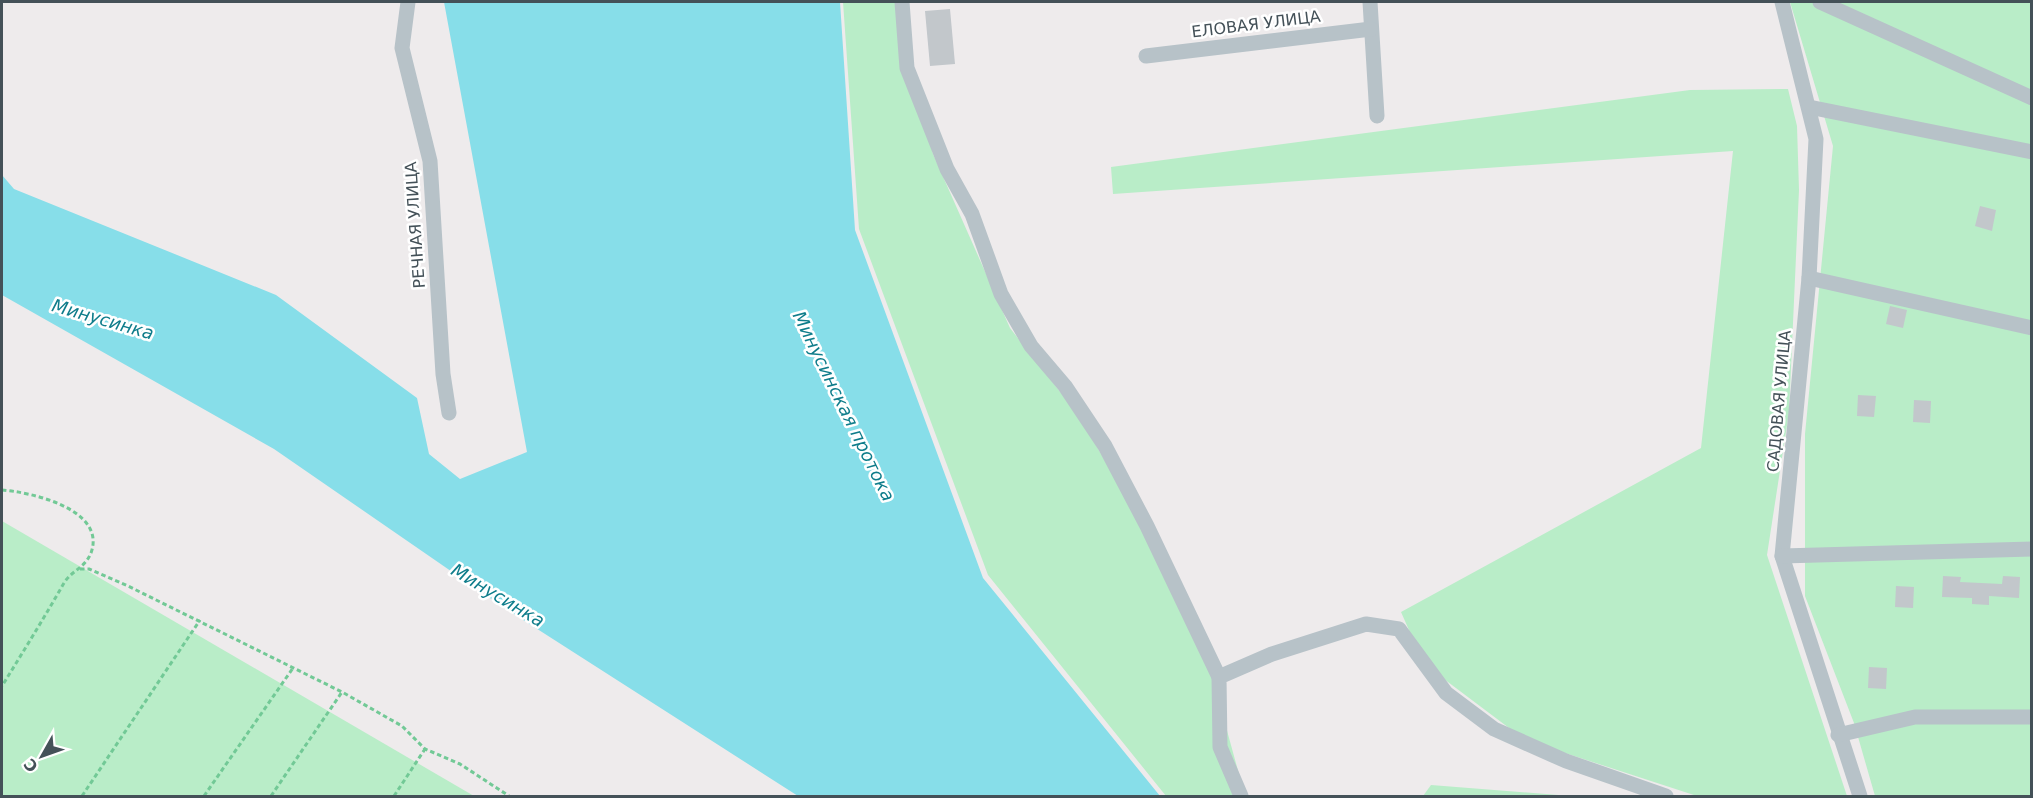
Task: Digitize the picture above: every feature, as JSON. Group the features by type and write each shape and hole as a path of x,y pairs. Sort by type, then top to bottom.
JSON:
{"street":[{"name":"РЕЧНАЯ УЛИЦА","path":"408,2 402,48 430,162 443,374 449,412"},
{"path":"902,2 907,68 947,169 972,214 1001,294 1031,346 1065,386 1105,446 1147,526 1219,677 1220,747 1241,796"},
{"path":"1370,2 1377,116"},
{"name":"САДОВАЯ УЛИЦА","path":"1782,2 1816,139 1809,278 1782,556 1857,795"},
{"path":"1820,2 2031,98"},
{"name":"ЕЛОВАЯ УЛИЦА","path":"1146,56 1371,29"},
{"path":"1809,107 2031,152"},
{"path":"1809,278 2031,328"},
{"path":"1782,556 2031,549"},
{"path":"1219,677 1272,654 1365,624 1400,629 1446,693 1494,729 1566,761 1666,796"},
{"path":"1838,735 1915,717 2031,717"}],"path":[{"path":"2,491 46,497 68,507 81,518 92,539 92,550 80,569 66,579 2,686"},
{"path":"80,569 89,569 200,620 342,692 402,726 425,749 460,764 509,796"},
{"path":"82,796 200,620"},
{"path":"204,796 293,668"},
{"path":"271,796 342,692"},
{"path":"394,796 425,749"}],"green space":[{"path":"843,2 895,2 933,154 1010,328 1080,417 1154,547 1212,676 1245,796 1166,796 988,575 859,229"},
{"path":"1790,2 2031,2 2031,796 1875,796 1854,723 1805,596 1805,434 1833,146"},
{"path":"1788,89 1797,126 1799,190 1789,412 1767,555 1847,796 1697,796 1525,740 1424,664 1401,612 1701,448 1733,151 1113,194 1111,167 1690,90"},
{"path":"2,521 474,796 2,796"},
{"path":"1431,785 1571,796 1423,796"}],"water":[{"path":"444,2 840,2 855,230 983,578 1160,796 798,796 503,607 274,449 2,295 2,175 14,189 276,295 417,398 429,454 460,479 527,452"}],"building":[{"path":"950,9 955,64 930,66 925,11"},
{"path":"1980,206 1996,210 1992,231 1975,226"},
{"path":"1890,306 1907,310 1903,328 1886,324"},
{"path":"1858,395 1876,396 1874,417 1857,416"},
{"path":"1914,400 1931,401 1930,423 1913,422"},
{"path":"1943,576 1961,577 1960,582 2002,584 2003,576 2020,577 2019,598 1989,596 1989,605 1972,604 1972,598 1942,597"},
{"path":"1896,586 1914,587 1913,608 1895,607"},
{"path":"1869,667 1887,668 1886,689 1868,688"}],"water label":[{"name":"Минусинка","path":"103,319"},
{"name":"Минусинская протока","path":"844,406"},
{"name":"Минусинка","path":"498,595"}]}
